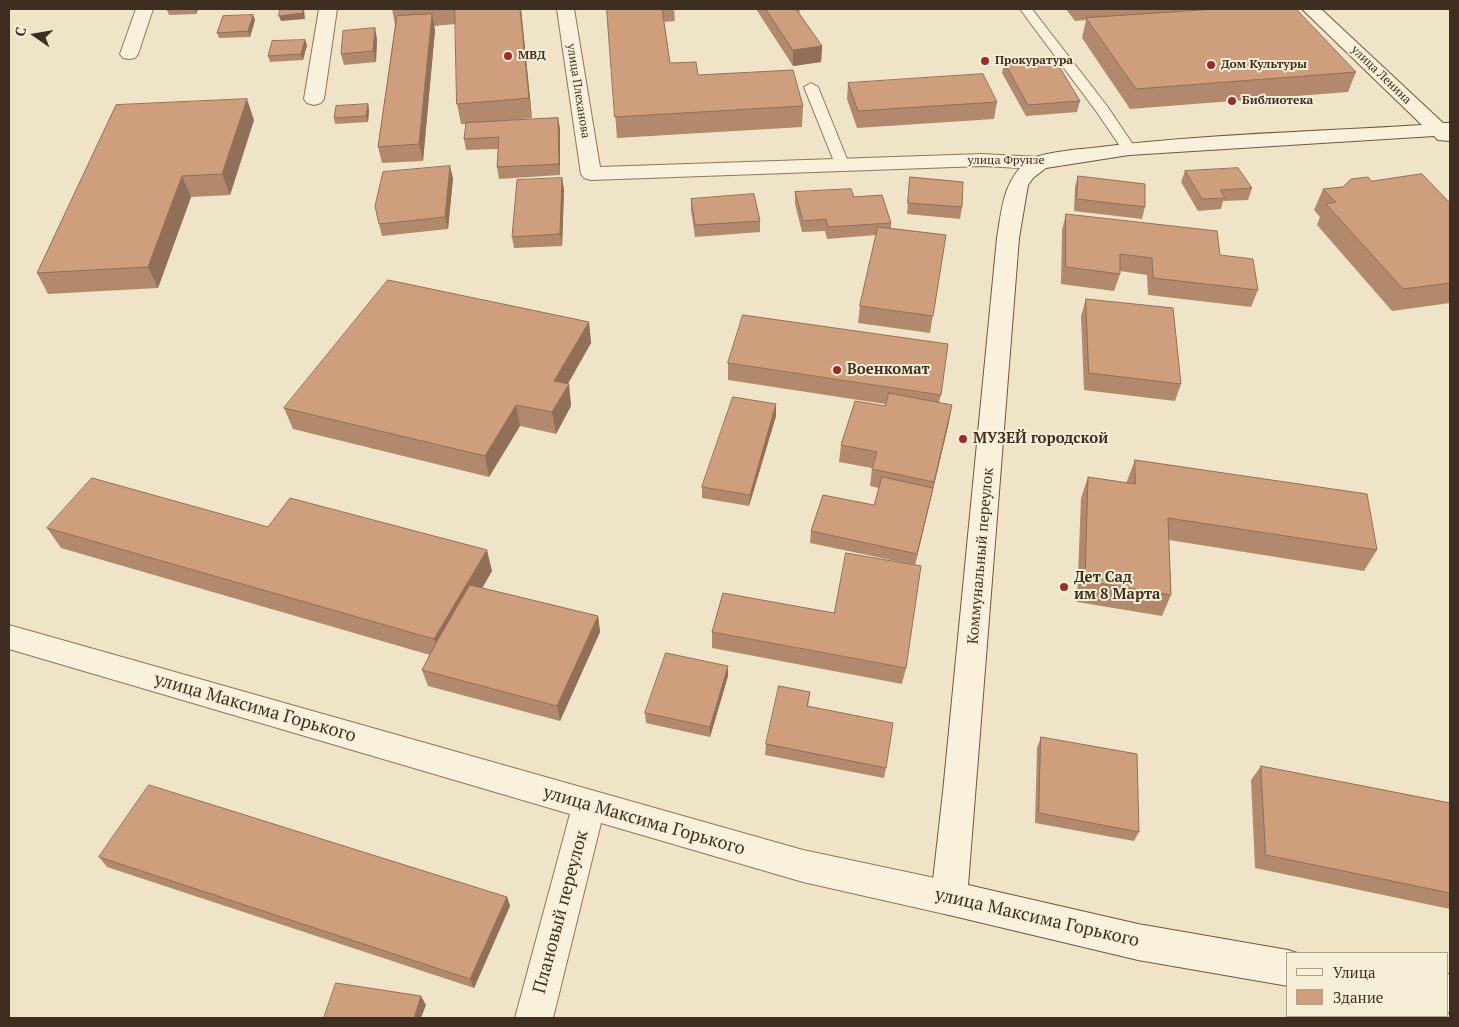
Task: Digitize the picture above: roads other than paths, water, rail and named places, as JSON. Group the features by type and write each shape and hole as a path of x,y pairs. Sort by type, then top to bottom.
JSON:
{"street":[{"path":"129,54 144,9"},
{"path":"314,99 328,9"},
{"name":"улица Плеханова","path":"565,9 591,174"},
{"name":"улица Ленина","path":"1311,9 1446,133"},
{"name":"улица Фрунзе","path":"591,174 982,160 1039,163 1073,156 1129,149 1446,133"},
{"name":"Коммунальный переулок","path":"949,898 960,792 1008,238 1018,185 1025,174 1039,163"},
{"name":"улица Максима Горького","path":"9,637 803,866 1138,942 1286,968"},
{"name":"Плановый переулок","path":"534,1018 589,805"}],"lane":[{"path":"1026,9 1102,109 1129,149"},
{"path":"811,87 842,164"}],"place":[{"name":"МВД","path":"508,56"},
{"name":"Прокуратура","path":"985,61"},
{"name":"Дом Культуры","path":"1211,65"},
{"name":"Библиотека","path":"1232,101"},
{"name":"Военкомат","path":"837,370"},
{"name":"МУЗЕЙ городской","path":"963,439"},
{"name":"Дет Сад им 8 Марта","path":"1064,587"}]}
